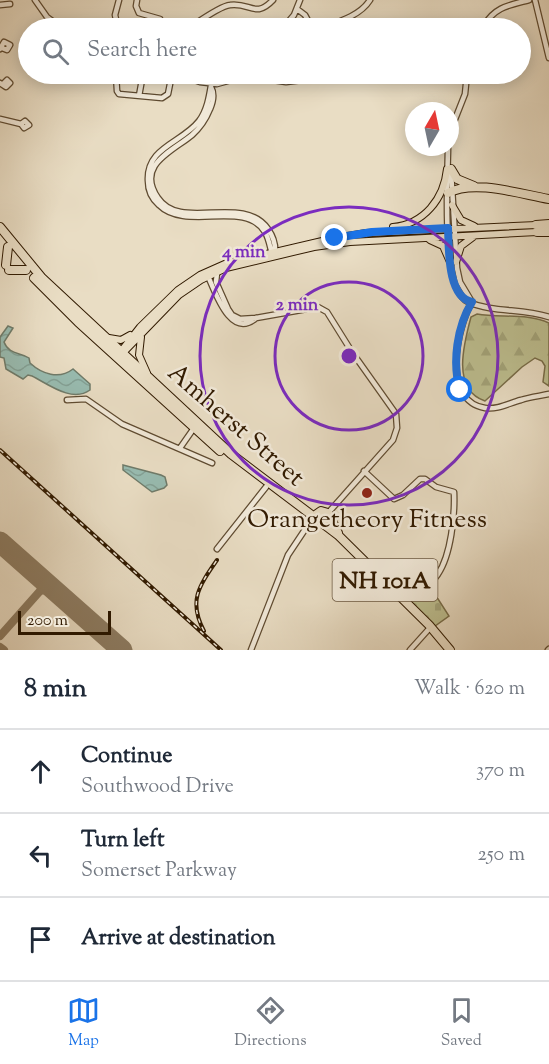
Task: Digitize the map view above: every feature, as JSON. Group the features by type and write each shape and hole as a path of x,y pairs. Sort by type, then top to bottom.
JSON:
{"highway":[{"path":"449,169 461,181 489,189"},
{"path":"450,192 466,187 549,199"},
{"path":"536,228 549,224"},
{"name":"Amherst Street","path":"0,227 42,278 107,337 194,428 266,487 339,536 405,600 450,650"},
{"path":"536,228 549,232"},
{"name":"Amherst Street","path":"0,237 26,270 63,308 151,378 231,454 313,518 428,630 444,650"},
{"path":"8,247 8,268 26,270"},
{"path":"313,518 319,512 328,513 339,536"}],"main road":[{"path":"431,208 444,186 449,169"},
{"path":"207,274 273,254 357,234 408,225 421,218 450,192"},
{"path":"452,206 463,222 483,227"},
{"path":"357,234 451,228 536,228"},
{"path":"121,354 142,329 179,295 207,274 227,263 330,244 479,235 536,228"},
{"path":"418,238 440,244 453,262 462,244 479,235"},
{"path":"107,337 115,340 125,339 142,329"},
{"path":"142,329 139,355 142,365 151,378"}],"street":[{"path":"35,0 47,18"},
{"path":"116,18 119,0"},
{"path":"137,0 136,6 139,13 156,18"},
{"path":"206,18 233,4 260,10 273,0"},
{"path":"290,18 300,0"},
{"path":"345,18 355,14 370,0"},
{"path":"490,18 497,10 529,0"},
{"path":"535,0 549,53"},
{"path":"0,5 10,4"},
{"path":"297,9 307,18"},
{"path":"117,84 119,94 164,98 168,94 170,84"},
{"path":"139,96 141,84"},
{"path":"205,84 211,86 218,84"},
{"path":"459,109 465,94 466,84"},
{"path":"211,86 214,92 213,101 203,123 190,137 163,155 156,163 152,179 154,191 159,201 174,210 239,213 254,217 265,225 271,234 273,254"},
{"path":"0,119 21,124"},
{"path":"448,156 453,262 460,282 472,302 491,309 549,316"},
{"path":"450,192 451,228"},
{"path":"219,271 216,275 216,282 231,313 240,319 318,307 324,309 332,317 352,352 397,416 394,437 328,513"},
{"path":"207,274 229,317 236,322 245,323 256,318"},
{"path":"472,302 462,326 457,355 458,384 465,397 477,406 491,409 549,394"},
{"path":"67,400 86,399 118,422 212,463"},
{"path":"180,448 194,428"},
{"path":"364,471 394,499 403,495 420,479 454,492 449,542 440,572 431,582 405,600"},
{"path":"217,549 266,487"},
{"path":"250,650 288,555 313,518"},
{"path":"410,650 428,630"}],"green space":[{"path":"477,314 532,318 549,323 549,386 543,382 545,366 542,361 535,358 485,401 474,395 467,387 464,376 463,352 471,317"},
{"path":"431,588 449,616 435,626 410,601"}],"water":[{"path":"8,326 13,328 4,342 9,349 29,358 30,363 45,373 56,375 73,369 90,384 90,390 76,394 60,391 32,376 28,375 23,379 6,369 4,358 0,357 0,337"},
{"path":"123,465 161,475 165,477 167,485 152,492 123,470"}],"taxiway":[{"path":"38,576 42,585 40,591"},
{"path":"0,636 40,591 48,589 57,593"},
{"path":"0,647 4,650"}],"runway":[{"path":"0,542 122,650"}],"railway":[{"path":"0,450 221,650"},
{"path":"204,631 199,620 196,602 201,586 217,560"}],"place":[{"name":"Orangetheory Fitness","path":"367,493"}],"route":[{"path":"335,238 372,232 448,228 453,278 464,298 472,302 464,320 458,347 457,369 460,390"}]}
